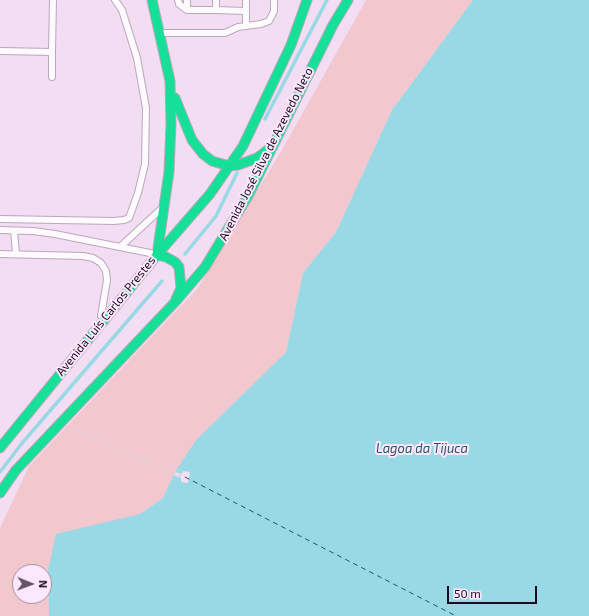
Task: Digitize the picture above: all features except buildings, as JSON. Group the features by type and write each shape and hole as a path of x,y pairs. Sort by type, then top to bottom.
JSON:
{"street":[{"name":"Avenida Luís Carlos Prestes","path":"0,448 156,254 171,151 170,81 152,0"},
{"name":"Avenida José Silva de Azevedo Neto","path":"156,254 210,194 243,146 263,107 291,45 307,0"},
{"name":"Avenida José Silva de Azevedo Neto","path":"176,301 205,266 228,230 333,25 348,0"},
{"path":"170,81 181,116 192,140 203,154 212,161 229,166 247,163 257,158 272,146"},
{"path":"0,493 16,470 60,422 176,301 181,288 179,267 175,262 156,254"}],"lane":[{"path":"52,77 53,0"},
{"path":"0,219 114,221 129,218 138,194 145,164 146,108 137,58 122,10 115,0"},
{"path":"178,0 179,4 187,10 245,11"},
{"path":"187,0 187,10"},
{"path":"216,0 216,10"},
{"path":"246,0 246,25"},
{"path":"159,33 225,32 246,25 261,24 269,20 274,11 274,0"},
{"path":"0,51 52,52"},
{"path":"120,247 163,208"},
{"path":"0,230 55,234 156,254"},
{"path":"14,231 16,253"},
{"path":"0,254 16,253 83,256 101,263 106,271 108,280 98,328"}],"path":[{"path":"60,422 174,474 186,477"}],"shaded area":[{"path":"366,0 473,0 392,110 336,232 303,273 286,352 196,440 175,473 163,498 140,514 123,519 50,612 49,616 0,616 0,528 29,466 197,289 282,150"}],"water":[{"name":"Lagoa da Tijuca","path":"473,0 589,0 589,616 49,616 49,604 52,604 52,564 49,564 56,534 140,514 163,498 175,472 196,440 286,352 303,273 336,232 392,110"}],"pier":[{"path":"183,471 190,472 188,483 181,482 181,478 173,475 175,472 182,474"}],"waterway":[{"path":"265,119 327,0"},
{"path":"185,254 216,216 237,173"},
{"path":"0,472 23,442 162,281"}],"ferry route":[{"path":"185,477 456,616"}],"traffic: fast":[{"path":"152,0 170,81 171,124 169,172 157,255"},
{"path":"0,448 157,255 210,194 243,146 291,45 307,0"},
{"path":"0,493 16,470 176,301 205,267 248,196 333,25 348,0"},
{"path":"175,98 192,140 203,154 212,161 229,166 238,165 257,158 270,148"},
{"path":"157,255 166,257 175,262 179,267 181,288 176,299"}]}
